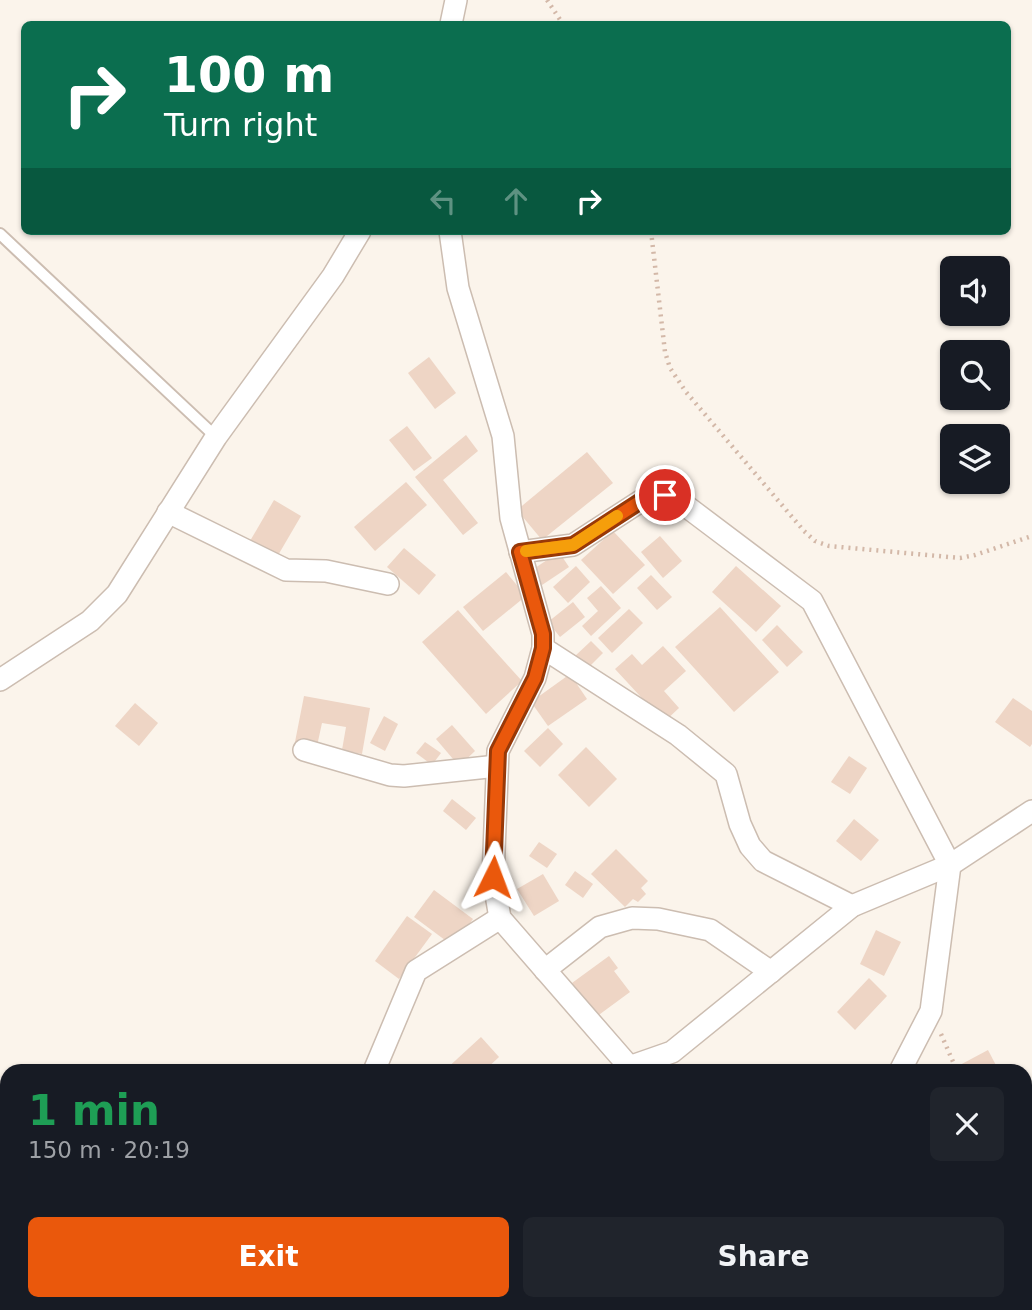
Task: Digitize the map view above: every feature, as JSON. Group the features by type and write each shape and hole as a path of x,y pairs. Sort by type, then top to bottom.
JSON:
{"street":[{"path":"452,21 456,0"},
{"path":"0,680 107,607 216,437 333,276 358,235"},
{"path":"451,235 458,288 502,436 509,505 543,634 543,648 535,678 498,751 493,877 500,918 627,1064"},
{"path":"520,552 573,545 650,495 665,495 678,500 812,601 950,865 931,1011 904,1064"},
{"path":"169,512 286,570 326,570 388,584"},
{"path":"543,648 678,735 726,774 740,824 750,846 763,861 852,906"},
{"path":"304,751 390,775 404,776 497,766"},
{"path":"643,1064 671,1052 852,906 950,865 1032,812"},
{"path":"377,1064 416,971 500,918"},
{"path":"545,970 600,926 632,918 658,919 710,930 771,972"}],"lane":[{"path":"0,234 216,437"}],"path":[{"path":"547,0 561,21"},
{"path":"651,235 670,368 678,382 804,531 816,541 829,546 960,558 1032,536"},
{"path":"931,1011 954,1064"}],"building":[{"path":"429,357 456,393 435,409 408,373"},
{"path":"407,426 432,458 414,471 389,440"},
{"path":"466,435 478,451 443,480 478,523 463,535 415,477"},
{"path":"587,452 613,483 542,540 517,510"},
{"path":"406,482 427,505 375,551 354,527"},
{"path":"274,500 301,516 277,557 250,541"},
{"path":"613,531 645,565 613,594 581,560"},
{"path":"660,536 682,561 663,578 641,552"},
{"path":"404,548 436,575 419,595 387,567"},
{"path":"559,552 569,567 542,585 532,570"},
{"path":"576,566 590,582 568,603 553,587"},
{"path":"736,566 781,606 756,632 712,592"},
{"path":"506,572 526,596 483,631 463,607"},
{"path":"651,575 672,597 657,610 637,588"},
{"path":"601,586 621,608 591,636 582,626 598,611 587,598"},
{"path":"573,602 585,617 560,637 548,622"},
{"path":"720,607 779,672 734,712 675,647"},
{"path":"629,609 643,623 612,653 598,638"},
{"path":"458,610 522,681 486,714 422,642"},
{"path":"777,625 803,652 787,667 762,640"},
{"path":"591,641 603,653 587,669 574,657"},
{"path":"663,646 686,671 664,691 679,708 664,722 615,669 632,654 642,665"},
{"path":"570,674 587,699 548,726 531,702"},
{"path":"304,696 370,708 362,754 342,750 346,727 322,723 317,746 295,742"},
{"path":"1013,698 1032,711 1030,747 995,722"},
{"path":"135,703 158,723 139,746 115,726"},
{"path":"384,716 398,724 385,751 370,743"},
{"path":"452,725 475,751 459,766 436,739"},
{"path":"548,728 563,744 540,767 524,751"},
{"path":"425,742 441,753 432,765 416,753"},
{"path":"586,747 617,779 589,807 558,775"},
{"path":"849,756 867,768 850,794 831,782"},
{"path":"452,799 476,818 466,830 443,811"},
{"path":"854,819 879,840 861,861 836,841"},
{"path":"539,842 557,854 547,868 529,856"},
{"path":"616,849 648,881 641,888 646,894 638,902 633,899 625,907 591,874"},
{"path":"575,871 593,884 583,898 565,885"},
{"path":"543,874 559,901 534,916 517,889"},
{"path":"434,890 473,919 453,946 414,917"},
{"path":"407,916 432,934 399,979 375,961"},
{"path":"876,930 901,942 884,976 860,964"},
{"path":"609,956 618,968 614,971 630,992 596,1017 572,983"},
{"path":"869,978 887,996 855,1030 837,1012"},
{"path":"481,1037 499,1057 492,1064 452,1064"},
{"path":"988,1050 995,1064 962,1064"}],"slow traffic":[{"path":"526,551 573,545 617,516"}],"route":[{"path":"493,877 498,751 535,678 543,648 543,634 520,552 573,545 650,495 665,495"}]}
